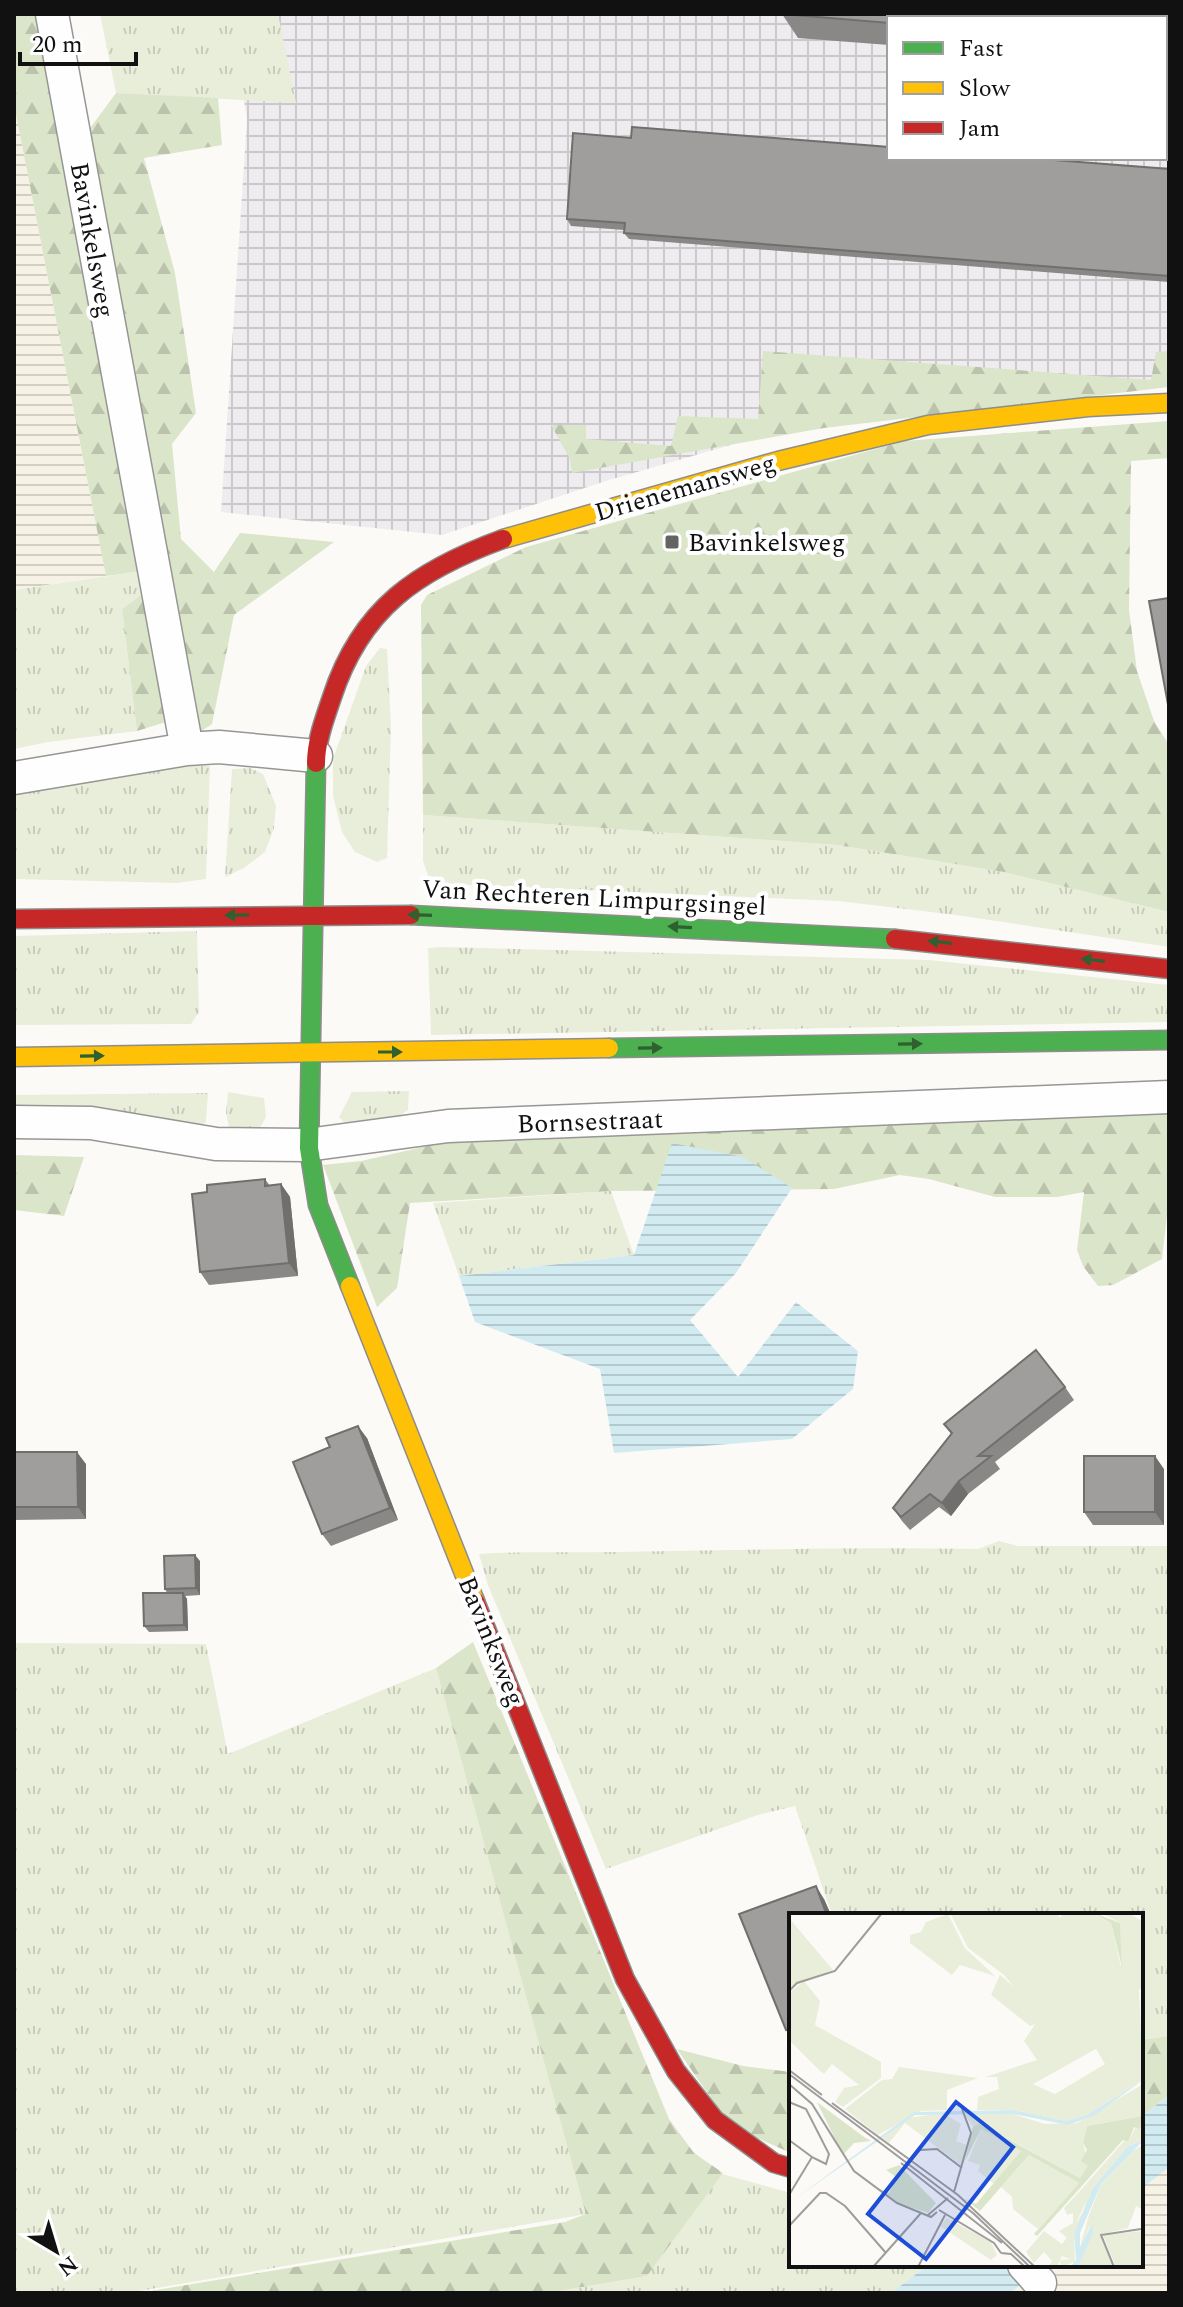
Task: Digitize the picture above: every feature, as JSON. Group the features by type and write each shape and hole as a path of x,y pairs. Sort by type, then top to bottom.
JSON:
{"street":[{"name":"Bavinkelsweg","path":"52,14 187,749"},
{"name":"Drienemansweg","path":"315,914 316,756 326,710 345,663 368,626 397,594 442,564 527,532 782,459 930,424 1116,403 1169,403"},
{"path":"14,778 187,749 219,747 316,756"},
{"path":"312,1053 315,914"},
{"name":"Van Rechteren Limpurgsingel","path":"14,919 315,914 433,916 924,940 1169,969"},
{"path":"14,1057 1169,1040"},
{"name":"Bavinksweg","path":"312,1053 307,1098 307,1145 318,1205 625,1979 676,2071 715,2120 774,2163 789,2167"},
{"name":"Bornsestraat","path":"14,1122 91,1123 216,1144 307,1145 448,1126 1169,1097"}],"shaded area":[{"path":"230,14 1169,14 1169,379 881,402 609,480 442,535 221,512 247,119"},
{"path":"14,104 106,576 14,590"},
{"path":"1169,2165 1169,2293 1003,2293 1036,2267 1143,2267 1143,2185"}],"green space":[{"path":"14,14 38,14 142,571 106,576 14,104"},
{"path":"100,14 278,14 296,103 116,93"},
{"path":"116,93 218,98 222,145 144,158 175,273 196,413 172,444 181,539 214,572 240,533 334,542 234,615 212,724 191,738 88,131"},
{"path":"763,351 1151,380 1156,352 1169,351 1169,387 824,428 572,473 570,459 551,425 586,425 586,439 671,446 678,416 758,419"},
{"path":"1169,421 1169,458 1131,461 1129,610 1137,671 1154,721 1169,745 1169,912 1004,872 837,845 423,815 421,605 427,595 526,547 904,441"},
{"path":"142,571 145,592 122,609 137,731 14,749 14,590"},
{"path":"145,592 166,722 137,731 122,609"},
{"path":"380,648 387,649 391,726 387,858 377,862 355,852 342,832 333,796 333,759 366,666"},
{"path":"176,765 210,766 206,879 177,883 14,879 14,791"},
{"path":"250,768 263,774 276,806 274,828 265,852 244,868 225,877 232,769"},
{"path":"423,815 837,845 1004,872 1169,912 1169,947 838,901 453,884 429,879 423,861"},
{"path":"197,931 199,1012 191,1024 14,1025 14,936"},
{"path":"428,948 929,960 1169,985 1169,1022 431,1035"},
{"path":"409,1091 408,1110 398,1117 347,1125 339,1117 352,1092"},
{"path":"228,1092 264,1098 266,1117 259,1130 244,1134 229,1127 226,1113"},
{"path":"208,1093 206,1122 195,1129 14,1108 14,1095"},
{"path":"1169,1112 1169,1197 1162,1259 1113,1285 1098,1286 1083,1266 1077,1250 1084,1192 1057,1197 995,1197 929,1179 900,1175 834,1189 611,1191 410,1203 397,1288 377,1307 323,1165 361,1161 441,1143 523,1137"},
{"path":"14,1155 84,1157 64,1216 14,1210"},
{"path":"611,1191 634,1255 459,1276 433,1203"},
{"path":"999,1541 1018,1546 1169,1546 1169,2036 1143,2040 1143,1913 831,1913 795,1806 758,1815 606,1869 488,1585 479,1554 978,1549"},
{"path":"473,1642 669,2119 694,2153 723,2173 647,2276 547,2293 138,2293 565,2222 586,2214 436,1668"},
{"path":"14,1643 206,1644 228,1754 436,1668 587,2214 128,2293 14,2293"},
{"path":"1169,2036 1169,2095 1143,2115 1143,2040"},
{"path":"677,2049 743,2066 789,2072 789,2152 730,2126"},
{"path":"722,2174 789,2192 789,2267 925,2267 891,2293 547,2293 647,2276"}],"water":[{"path":"672,1143 743,1157 792,1188 736,1273 690,1320 738,1377 796,1302 858,1351 853,1389 792,1439 614,1453 600,1369 475,1322 459,1276 634,1255"},
{"path":"1169,2095 1169,2167 1143,2187 1143,2115"},
{"path":"925,2267 1043,2267 1010,2293 891,2293"}],"building":[{"path":"782,14 1042,14 887,16 887,23"},
{"path":"632,127 887,147 887,160 1054,160 1169,169 1169,276 624,233 625,223 567,219 573,133 631,138"},
{"path":"1169,598 1169,710 1149,601"},
{"path":"265,1179 265,1186 281,1184 289,1263 200,1272 192,1194 207,1192 207,1185"},
{"path":"1036,1350 1065,1387 978,1456 991,1456 959,1481 942,1503 930,1494 901,1517 893,1508 952,1433 944,1424"},
{"path":"358,1426 390,1508 322,1534 293,1462 330,1447 326,1438"},
{"path":"14,1452 77,1452 78,1507 14,1507"},
{"path":"1084,1456 1155,1456 1155,1512 1084,1512"},
{"path":"195,1555 196,1588 165,1589 164,1556"},
{"path":"143,1593 183,1593 184,1625 144,1626"},
{"path":"816,1886 826,1913 789,1913 789,2029 786,2030 739,1914"}],"traffic: fast":[{"path":"316,763 309,1148 318,1205 350,1286"},
{"path":"411,915 895,939"},
{"path":"609,1048 1169,1040"}],"traffic: slow":[{"path":"503,539 778,461 928,425 1088,407 1169,403"},
{"path":"14,1057 609,1048"},
{"path":"350,1286 475,1601"}],"traffic: jam":[{"path":"316,763 321,730 344,666 376,616 419,579 444,564 503,539"},
{"path":"14,919 411,915"},
{"path":"895,939 1169,969"},
{"path":"475,1601 625,1979 676,2071 715,2120 774,2163 789,2167"}],"place":[{"name":"Bavinkelsweg","path":"672,542"}]}
